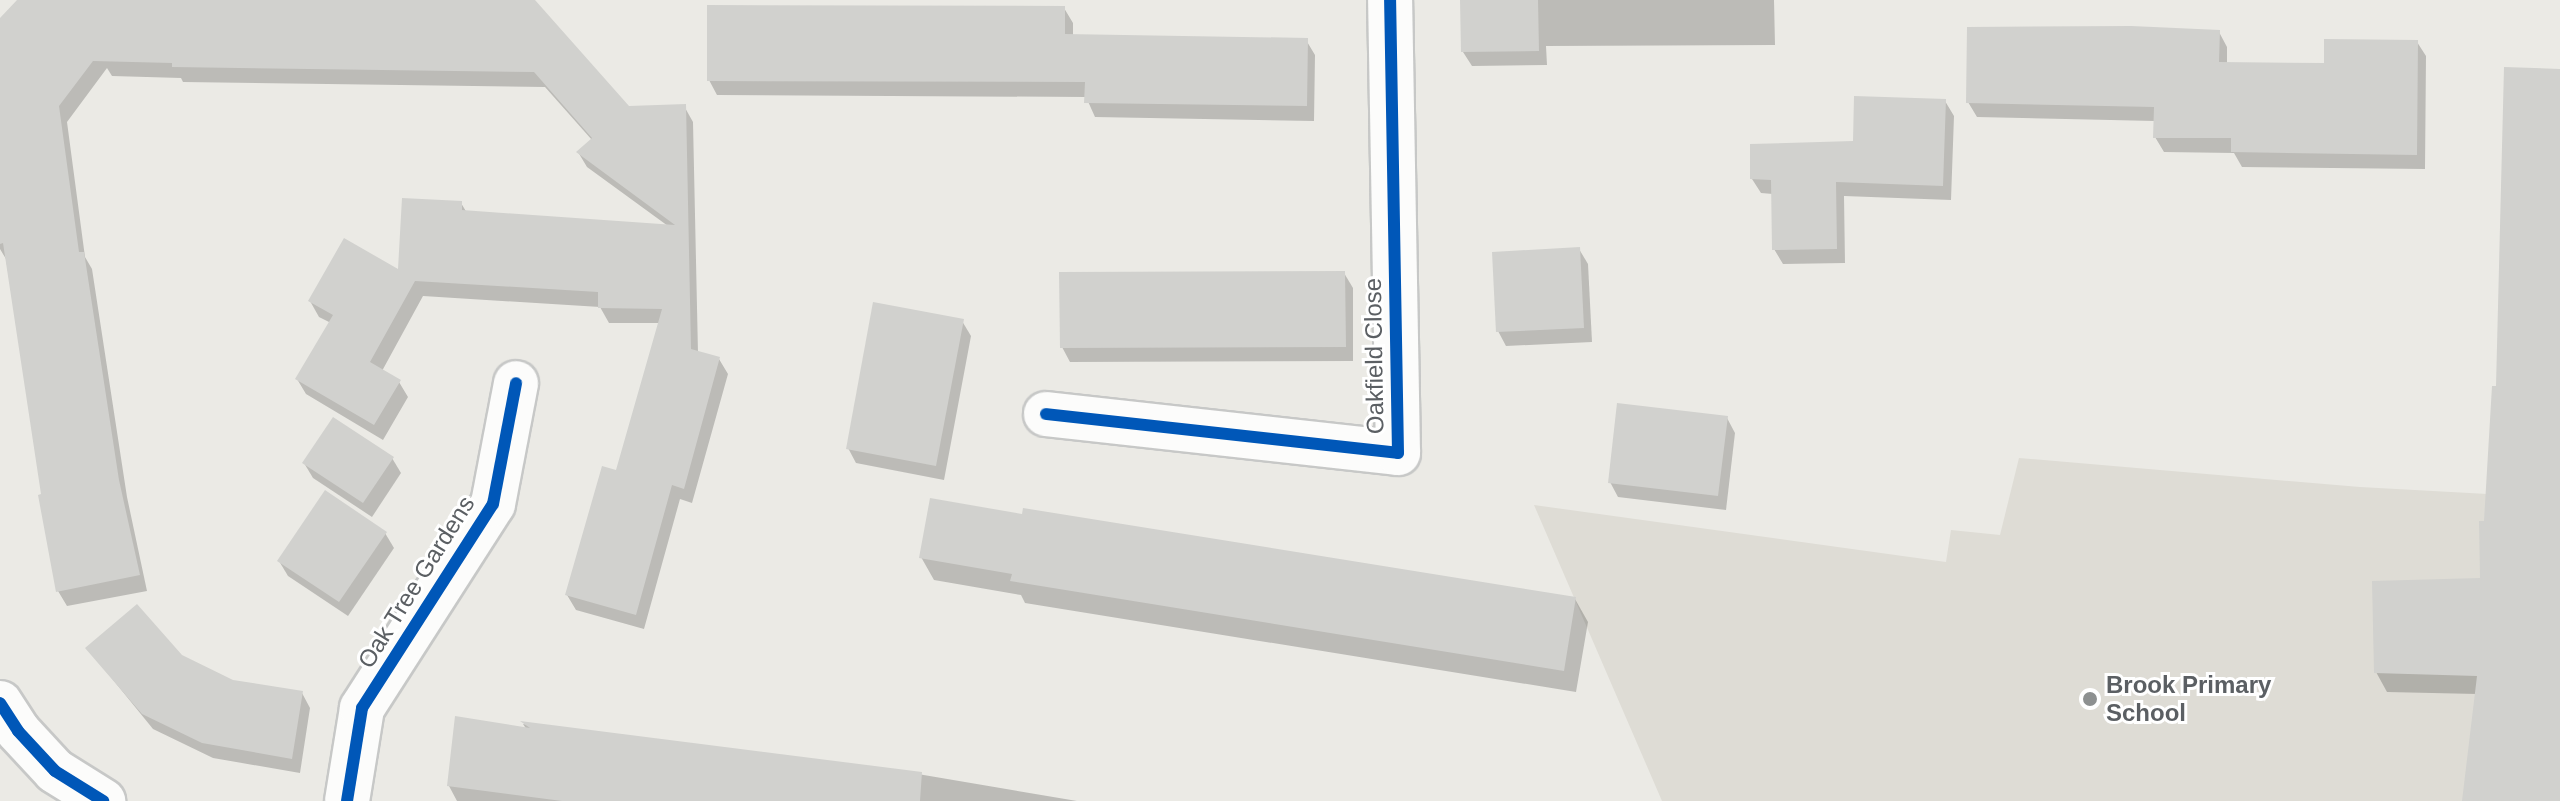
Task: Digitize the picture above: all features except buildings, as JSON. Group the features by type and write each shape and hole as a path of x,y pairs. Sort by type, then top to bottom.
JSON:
{"street":[{"name":"Oakfield Close","path":"1046,414 1398,453 1390,0"},
{"name":"Oak Tree Gardens","path":"347,801 362,708 493,504 516,383"},
{"path":"0,703 18,731 55,771 103,801"}],"shaded area":[{"name":"Brook Primary School","path":"2019,458 2360,487 2560,498 2560,801 1662,801 1534,505 1946,562 1951,530 2000,535"}],"cycle path":[{"path":"1046,414 1398,453 1390,0"},
{"path":"347,801 362,708 493,504 516,383"},
{"path":"0,703 18,731 55,771 103,801"}],"place":[{"name":"Brook Primary School","path":"2090,699"}]}
